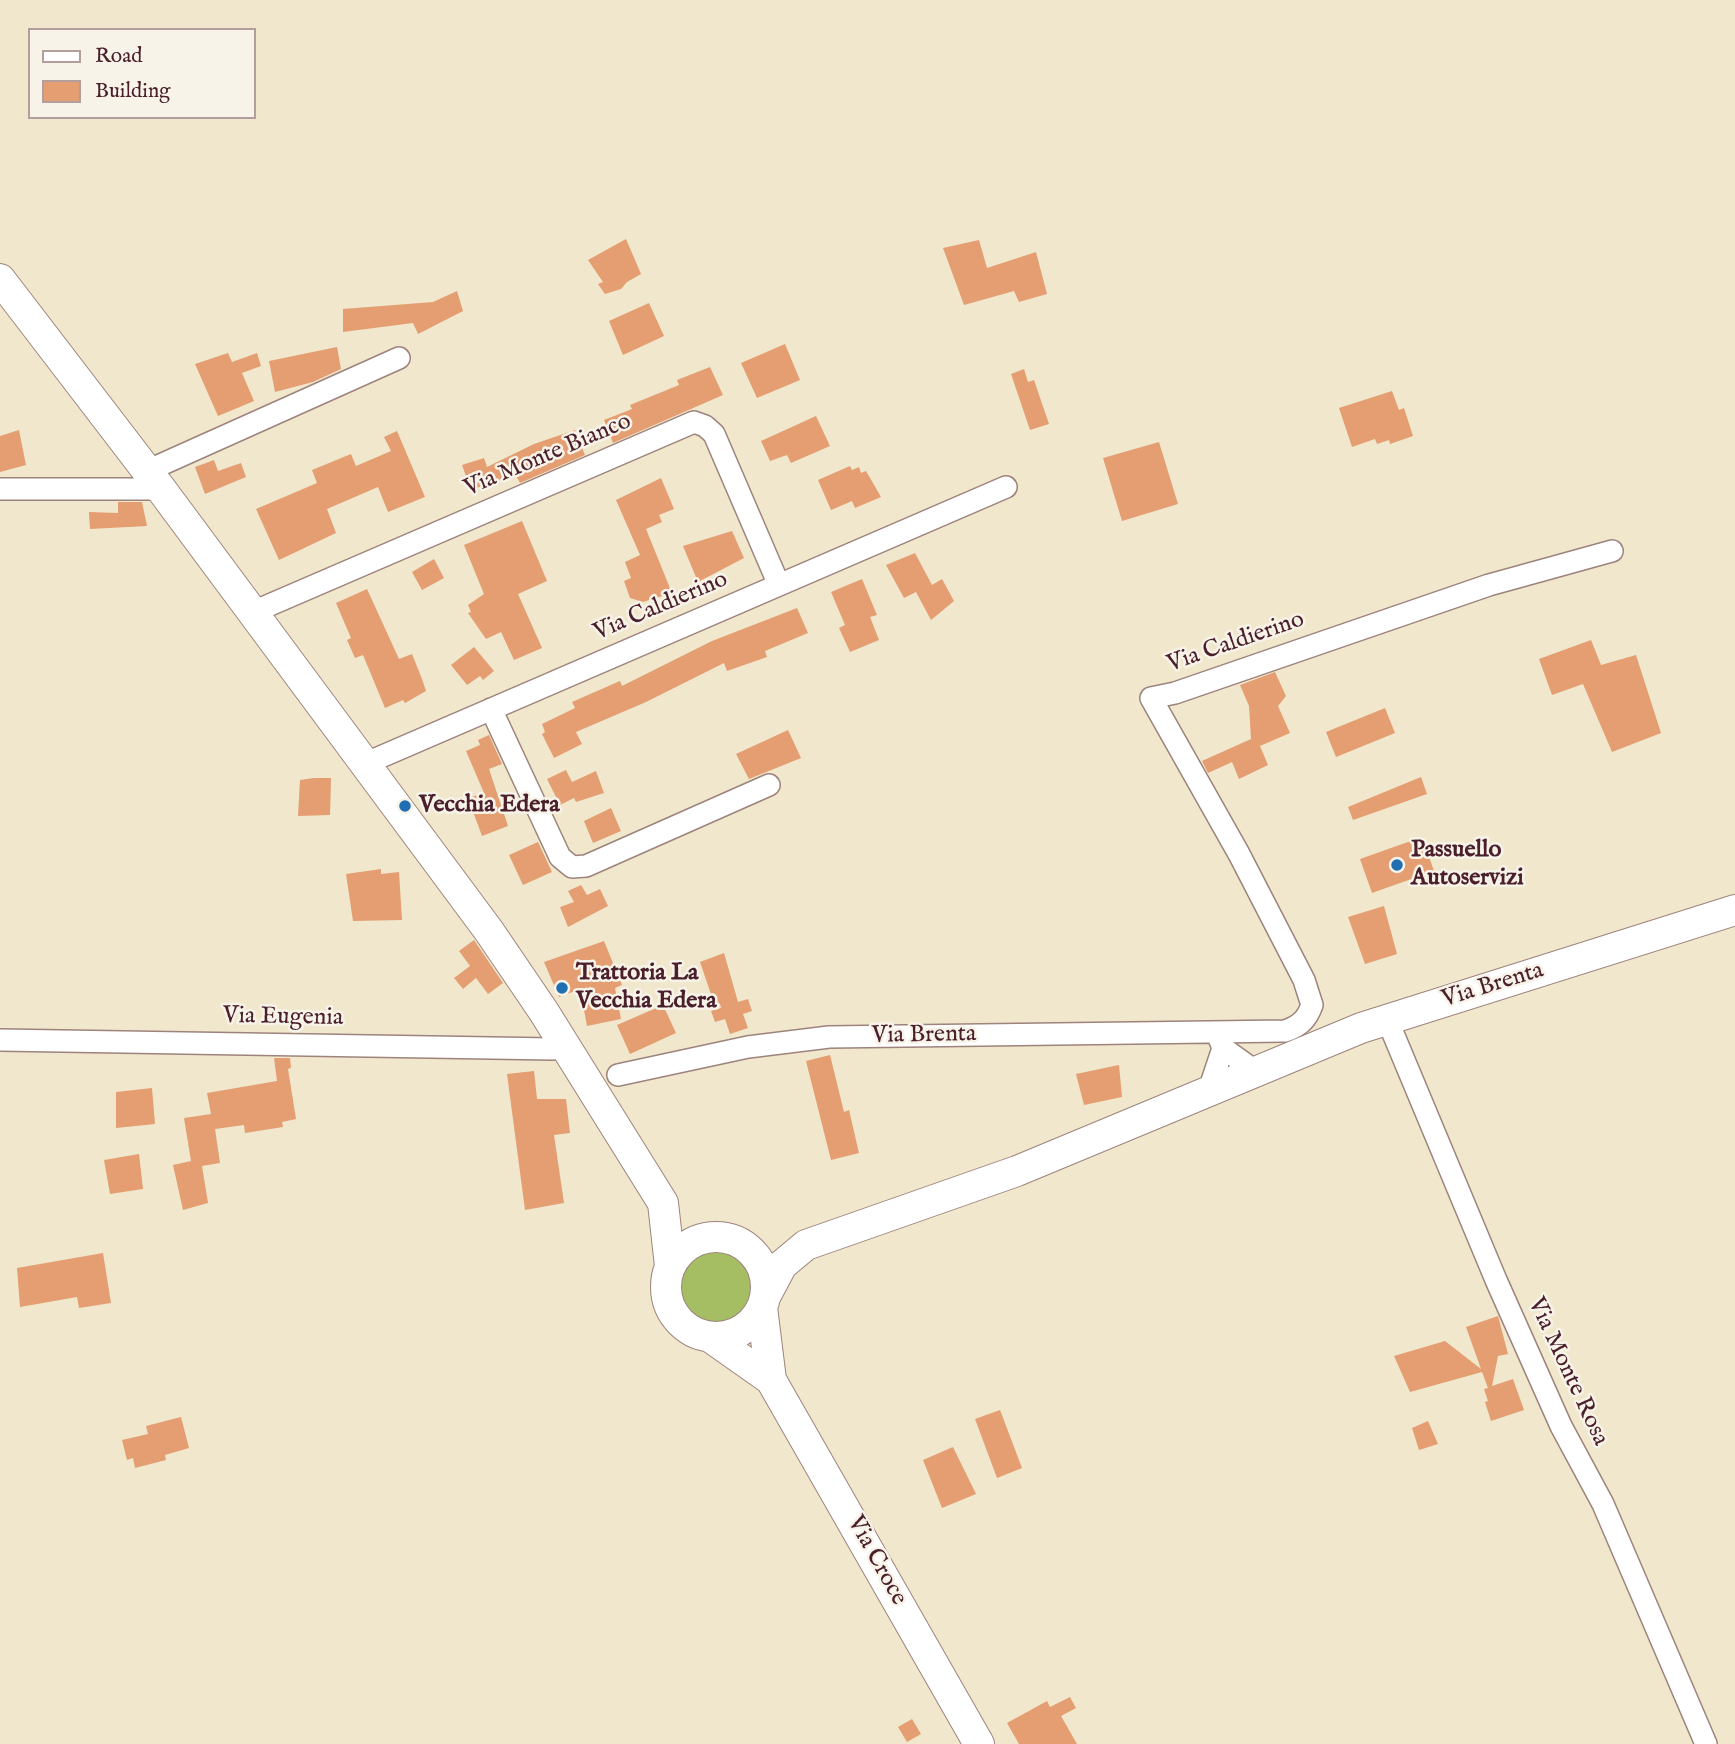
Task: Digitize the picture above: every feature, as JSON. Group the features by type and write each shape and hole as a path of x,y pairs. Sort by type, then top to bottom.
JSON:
{"main road":[{"path":"0,279 154,480 362,765 489,932 565,1044 663,1203"},
{"name":"Via Brenta","path":"763,1302 782,1265 806,1245 1017,1171 1387,1019 1735,910"},
{"name":"Via Croce","path":"663,1203 745,1246 762,1268 771,1380 979,1744"},
{"name":"Via Croce","path":"663,1203 670,1266 666,1297 672,1312 682,1324 695,1333 710,1337 771,1380"},
{"path":"670,1266 690,1244 726,1238"},
{"name":"Via Brenta","path":"726,1238 806,1245"},
{"path":"710,1337 741,1331 753,1321 763,1302"}],"street":[{"path":"0,489 154,480 399,358"},
{"name":"Via Monte Bianco","path":"251,613 694,422 705,426 714,434 779,585"},
{"name":"Via Caldierino","path":"362,765 1006,487"},
{"name":"Via Caldierino","path":"1220,1040 1285,1031 1303,1021 1312,1005 1304,980 1239,854 1151,698 1175,693 1489,585 1612,551"},
{"path":"491,709 560,857 572,867 586,866 769,785"},
{"name":"Via Monte Rosa","path":"1387,1019 1496,1280 1561,1426 1603,1504 1706,1744"},
{"name":"Via Brenta","path":"618,1075 748,1047 830,1037 1220,1040"},
{"name":"Via Eugenia","path":"0,1040 553,1049 565,1044"},
{"path":"1209,1090 1220,1040 1255,1071"}],"green space":[{"path":"715,1246 730,1249 742,1258 751,1270 754,1285 751,1300 742,1312 730,1321 715,1324 700,1321 688,1312 679,1300 676,1285 679,1270 688,1258 700,1249"}],"building":[{"path":"626,239 641,274 621,289 605,294 598,284 603,282 588,260"},
{"path":"979,240 987,268 1036,252 1047,294 1019,302 1014,291 964,305 943,248"},
{"path":"457,291 463,311 418,334 413,323 343,332 343,309 433,302"},
{"path":"649,303 664,336 623,355 609,321"},
{"path":"785,344 800,380 757,398 741,363"},
{"path":"337,347 341,369 313,382 275,392 269,361"},
{"path":"228,353 232,362 257,353 261,366 242,373 254,401 218,416 195,364"},
{"path":"710,367 723,395 613,443 604,420 632,409 630,405 679,385 677,380"},
{"path":"1024,369 1028,382 1034,380 1049,424 1030,430 1011,374"},
{"path":"1392,391 1399,410 1404,408 1413,436 1390,444 1389,440 1377,444 1375,439 1352,447 1339,408"},
{"path":"816,416 830,446 791,463 787,455 770,461 761,441"},
{"path":"19,430 26,465 0,472 0,436"},
{"path":"575,430 585,455 520,483 515,474 471,490 462,465 484,458 487,467 534,444"},
{"path":"397,431 425,497 388,512 378,487 327,509 336,533 279,560 256,509 317,483 312,470 351,454 356,466 391,451 384,437"},
{"path":"1159,442 1178,504 1122,521 1103,458"},
{"path":"214,460 218,471 241,463 246,477 205,494 195,467"},
{"path":"850,466 852,470 859,467 861,473 866,471 881,497 855,508 852,501 831,510 818,480"},
{"path":"661,478 674,509 659,515 662,522 646,529 672,593 643,602 630,598 624,581 631,578 625,562 640,555 616,500"},
{"path":"118,502 142,502 147,526 90,529 89,512 118,513"},
{"path":"522,521 547,581 518,594 542,648 514,660 501,632 486,639 468,613 471,612 468,605 484,594 464,545"},
{"path":"732,531 744,558 698,582 683,546"},
{"path":"915,553 932,585 942,579 954,601 931,620 916,592 904,598 886,565"},
{"path":"434,559 444,578 422,590 412,572"},
{"path":"862,579 877,615 870,617 879,640 850,652 839,628 845,625 831,592"},
{"path":"367,589 399,659 412,654 426,691 405,703 403,700 385,708 363,655 355,658 347,640 351,638 336,603"},
{"path":"797,608 808,633 765,651 767,657 727,671 724,663 646,702 576,732 582,744 554,758 542,734 545,732 542,724 575,708 572,702 620,681 622,686 712,641"},
{"path":"1591,640 1601,665 1636,655 1661,733 1612,752 1583,684 1552,695 1539,659"},
{"path":"474,647 494,671 483,680 480,676 467,685 451,665"},
{"path":"1275,672 1286,696 1278,706 1290,733 1260,746 1268,765 1239,779 1232,762 1208,773 1202,761 1251,739 1249,706 1240,685"},
{"path":"1385,708 1395,733 1336,757 1326,732"},
{"path":"788,730 801,758 749,779 736,754"},
{"path":"489,735 502,764 489,769 508,826 482,836 468,798 484,793 466,751 480,745 478,740"},
{"path":"566,770 572,782 596,771 604,793 576,802 574,798 560,805 547,779"},
{"path":"1421,777 1427,794 1353,820 1348,807"},
{"path":"331,778 330,815 298,816 300,780"},
{"path":"611,808 621,831 593,843 584,821"},
{"name":"Passuello Autoservizi","path":"1422,837 1434,871 1372,893 1360,859"},
{"path":"538,842 552,872 523,885 509,855"},
{"path":"381,869 381,874 399,872 402,920 353,921 346,874"},
{"path":"581,885 587,895 600,889 608,906 568,927 560,907 574,902 568,891"},
{"path":"1384,906 1397,954 1365,964 1348,917"},
{"path":"474,940 503,983 488,994 476,978 463,989 454,978 470,966 459,951"},
{"path":"604,941 622,985 615,988 621,1019 587,1026 580,989 559,997 544,962"},
{"path":"724,953 738,1002 748,999 752,1011 743,1014 748,1028 730,1034 725,1019 715,1022 711,1011 721,1008 720,1004 715,1006 700,962"},
{"path":"663,1005 676,1033 630,1054 617,1025"},
{"path":"830,1055 844,1112 849,1110 859,1153 831,1160 806,1061"},
{"path":"274,1058 290,1058 291,1068 288,1069 296,1119 282,1122 283,1127 245,1133 244,1125 215,1129 220,1163 202,1166 208,1203 183,1210 173,1165 191,1161 184,1118 211,1114 207,1093 277,1081"},
{"path":"1119,1065 1122,1097 1084,1105 1076,1074"},
{"path":"534,1071 537,1099 566,1099 570,1133 554,1135 564,1203 525,1210 507,1074"},
{"path":"152,1088 155,1124 116,1128 116,1092"},
{"path":"139,1154 143,1189 110,1194 104,1160"},
{"path":"103,1253 111,1303 79,1308 77,1297 20,1307 17,1268"},
{"path":"1498,1316 1508,1354 1498,1356 1492,1386 1513,1379 1524,1410 1491,1421 1485,1402 1488,1401 1484,1389 1488,1388 1482,1372 1410,1392 1394,1356 1445,1341 1481,1369 1466,1327"},
{"path":"1000,1410 1022,1468 997,1478 975,1419"},
{"path":"181,1417 189,1448 165,1455 166,1460 135,1468 133,1458 127,1460 122,1440 148,1434 146,1426"},
{"path":"1428,1421 1438,1444 1419,1450 1412,1428"},
{"path":"953,1447 976,1494 942,1508 923,1460"},
{"path":"1070,1697 1076,1708 1061,1716 1077,1744 1019,1744 1007,1723 1047,1701 1050,1707"},
{"path":"912,1719 921,1734 907,1742 898,1727"}],"place":[{"name":"Vecchia Edera","path":"405,806"},
{"name":"Passuello Autoservizi","path":"1397,865"},
{"name":"Trattoria La Vecchia Edera","path":"562,988"}]}
